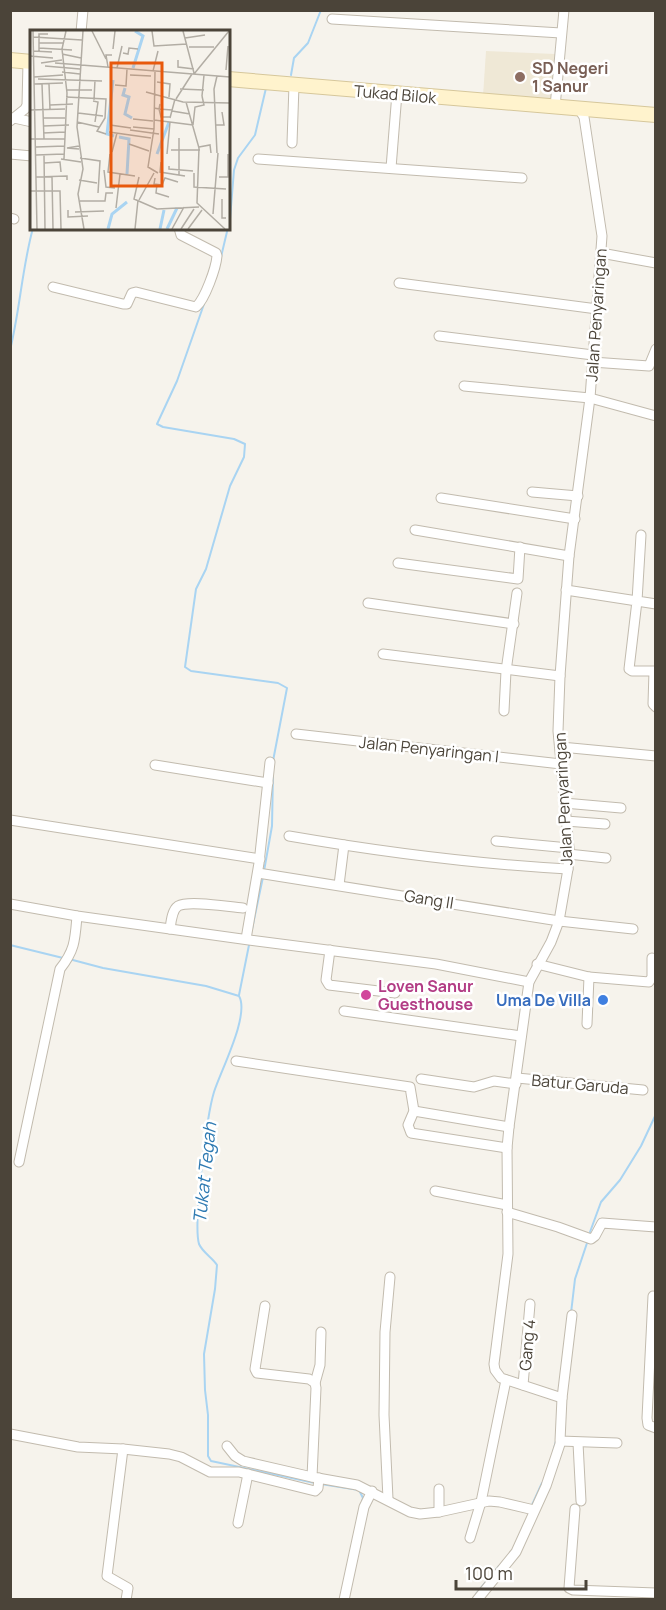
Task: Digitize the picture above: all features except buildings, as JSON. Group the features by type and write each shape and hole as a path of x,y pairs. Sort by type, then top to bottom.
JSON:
{"street":[{"path":"81,30 83,10"},
{"path":"558,107 564,10"},
{"path":"332,19 561,33"},
{"path":"10,60 30,62 27,105 12,120"},
{"name":"Tukad Bilok","path":"230,78 558,107 584,112 656,115"},
{"path":"292,143 294,85"},
{"path":"391,168 398,93"},
{"name":"Jalan Penyaringan","path":"506,1380 498,1375 494,1364 508,1254 507,1148 509,1127 529,982 551,942 559,921 568,869 558,730 560,676 569,556 590,398 601,253 601,223 584,112"},
{"path":"12,120 30,122"},
{"path":"10,154 30,156"},
{"path":"258,159 522,178"},
{"path":"53,287 123,304 128,304 132,293 136,292 196,307 207,286 217,256 216,253 181,235 180,230"},
{"path":"601,253 656,263"},
{"path":"399,283 597,309"},
{"path":"439,336 650,366 656,349"},
{"path":"464,386 590,398 656,416"},
{"path":"532,492 578,496"},
{"path":"441,498 575,519"},
{"path":"415,530 569,556"},
{"path":"641,535 629,669 654,671 653,704 656,707"},
{"path":"398,563 518,579 520,547"},
{"path":"566,590 656,604"},
{"path":"504,711 506,670 518,593"},
{"path":"368,603 514,624"},
{"path":"383,654 560,676"},
{"name":"Jalan Penyaringan I","path":"296,734 561,764"},
{"path":"561,747 656,756"},
{"path":"246,939 261,874 260,860 270,762"},
{"path":"155,765 268,783"},
{"path":"564,803 621,808"},
{"path":"10,820 260,860"},
{"path":"566,821 605,824"},
{"path":"290,836 497,866 568,869"},
{"path":"496,842 606,858"},
{"path":"339,885 344,845"},
{"name":"Gang II","path":"261,874 559,921 633,929"},
{"path":"10,904 77,916 436,964 529,982"},
{"path":"170,929 174,910 179,906 188,904 243,908"},
{"path":"19,1162 60,969 71,955 75,944 77,916"},
{"path":"330,950 326,980 329,985 395,993"},
{"path":"537,964 590,977 649,982 652,977 652,958"},
{"path":"587,1024 590,977"},
{"path":"344,1011 521,1036"},
{"path":"236,1061 410,1087 414,1111 408,1125 411,1133 507,1148"},
{"name":"Batur Garuda","path":"421,1079 474,1087 494,1081 517,1081 643,1090"},
{"path":"414,1111 509,1127"},
{"path":"435,1191 507,1209 591,1239 602,1223 656,1227"},
{"path":"388,1499 384,1368 390,1278"},
{"path":"653,1296 647,1418 648,1425 655,1428"},
{"name":"Gang 4","path":"523,1385 530,1304"},
{"path":"265,1306 255,1369 257,1373 309,1379 315,1383"},
{"path":"477,1599 516,1552 549,1477 561,1441 562,1398 572,1315"},
{"path":"10,1434 62,1445 181,1456 210,1472 239,1472 315,1491 317,1481 315,1383 320,1365 321,1332"},
{"path":"470,1538 481,1502 506,1380 562,1398"},
{"path":"561,1441 617,1443"},
{"path":"578,1443 578,1505 569,1588 602,1595 656,1593"},
{"path":"227,1446 235,1456 243,1461 317,1481 352,1483 410,1512 420,1514 439,1512 481,1502 500,1502 534,1510"},
{"path":"123,1449 107,1576 128,1588 126,1599"},
{"path":"238,1523 248,1474"},
{"path":"439,1489 439,1512"},
{"path":"344,1599 364,1507 372,1491"}],"shaded area":[{"name":"SD Negeri 1 Sanur","path":"486,51 555,54 554,99 550,102 483,96"}],"waterway":[{"path":"291,75 294,58 308,43 321,10"},
{"path":"230,219 234,170 238,158 255,135 266,88"},
{"name":"Tukat Tegah","path":"10,350 33,230"},
{"path":"221,257 227,230"},
{"path":"204,304 177,381 157,424 234,439 245,444 244,457 230,486 206,569 196,589 185,667 191,671 278,683 287,688 273,761"},
{"path":"264,871 272,826 273,773"},
{"path":"252,929 263,877"},
{"name":"Tukat Tegah","path":"10,945 63,958"},
{"path":"239,995 249,945"},
{"name":"Tukat Tegah","path":"69,959 103,968 206,986 239,996 241,1016 238,1029 211,1104 199,1193 199,1244 217,1265 204,1354 208,1456 211,1461 315,1483"},
{"path":"590,1232 601,1202 620,1180 641,1146 656,1114"},
{"path":"571,1313 575,1279 587,1243"},
{"path":"553,1452 556,1441"},
{"path":"532,1505 542,1483"},
{"name":"Tukat Tegah","path":"321,1484 359,1490 363,1498 362,1502"},
{"path":"476,1594 499,1566"}],"place":[{"name":"SD Negeri 1 Sanur","path":"520,77"},
{"name":"Loven Sanur Guesthouse","path":"366,995"},
{"name":"Uma De Villa","path":"603,1000"}]}
